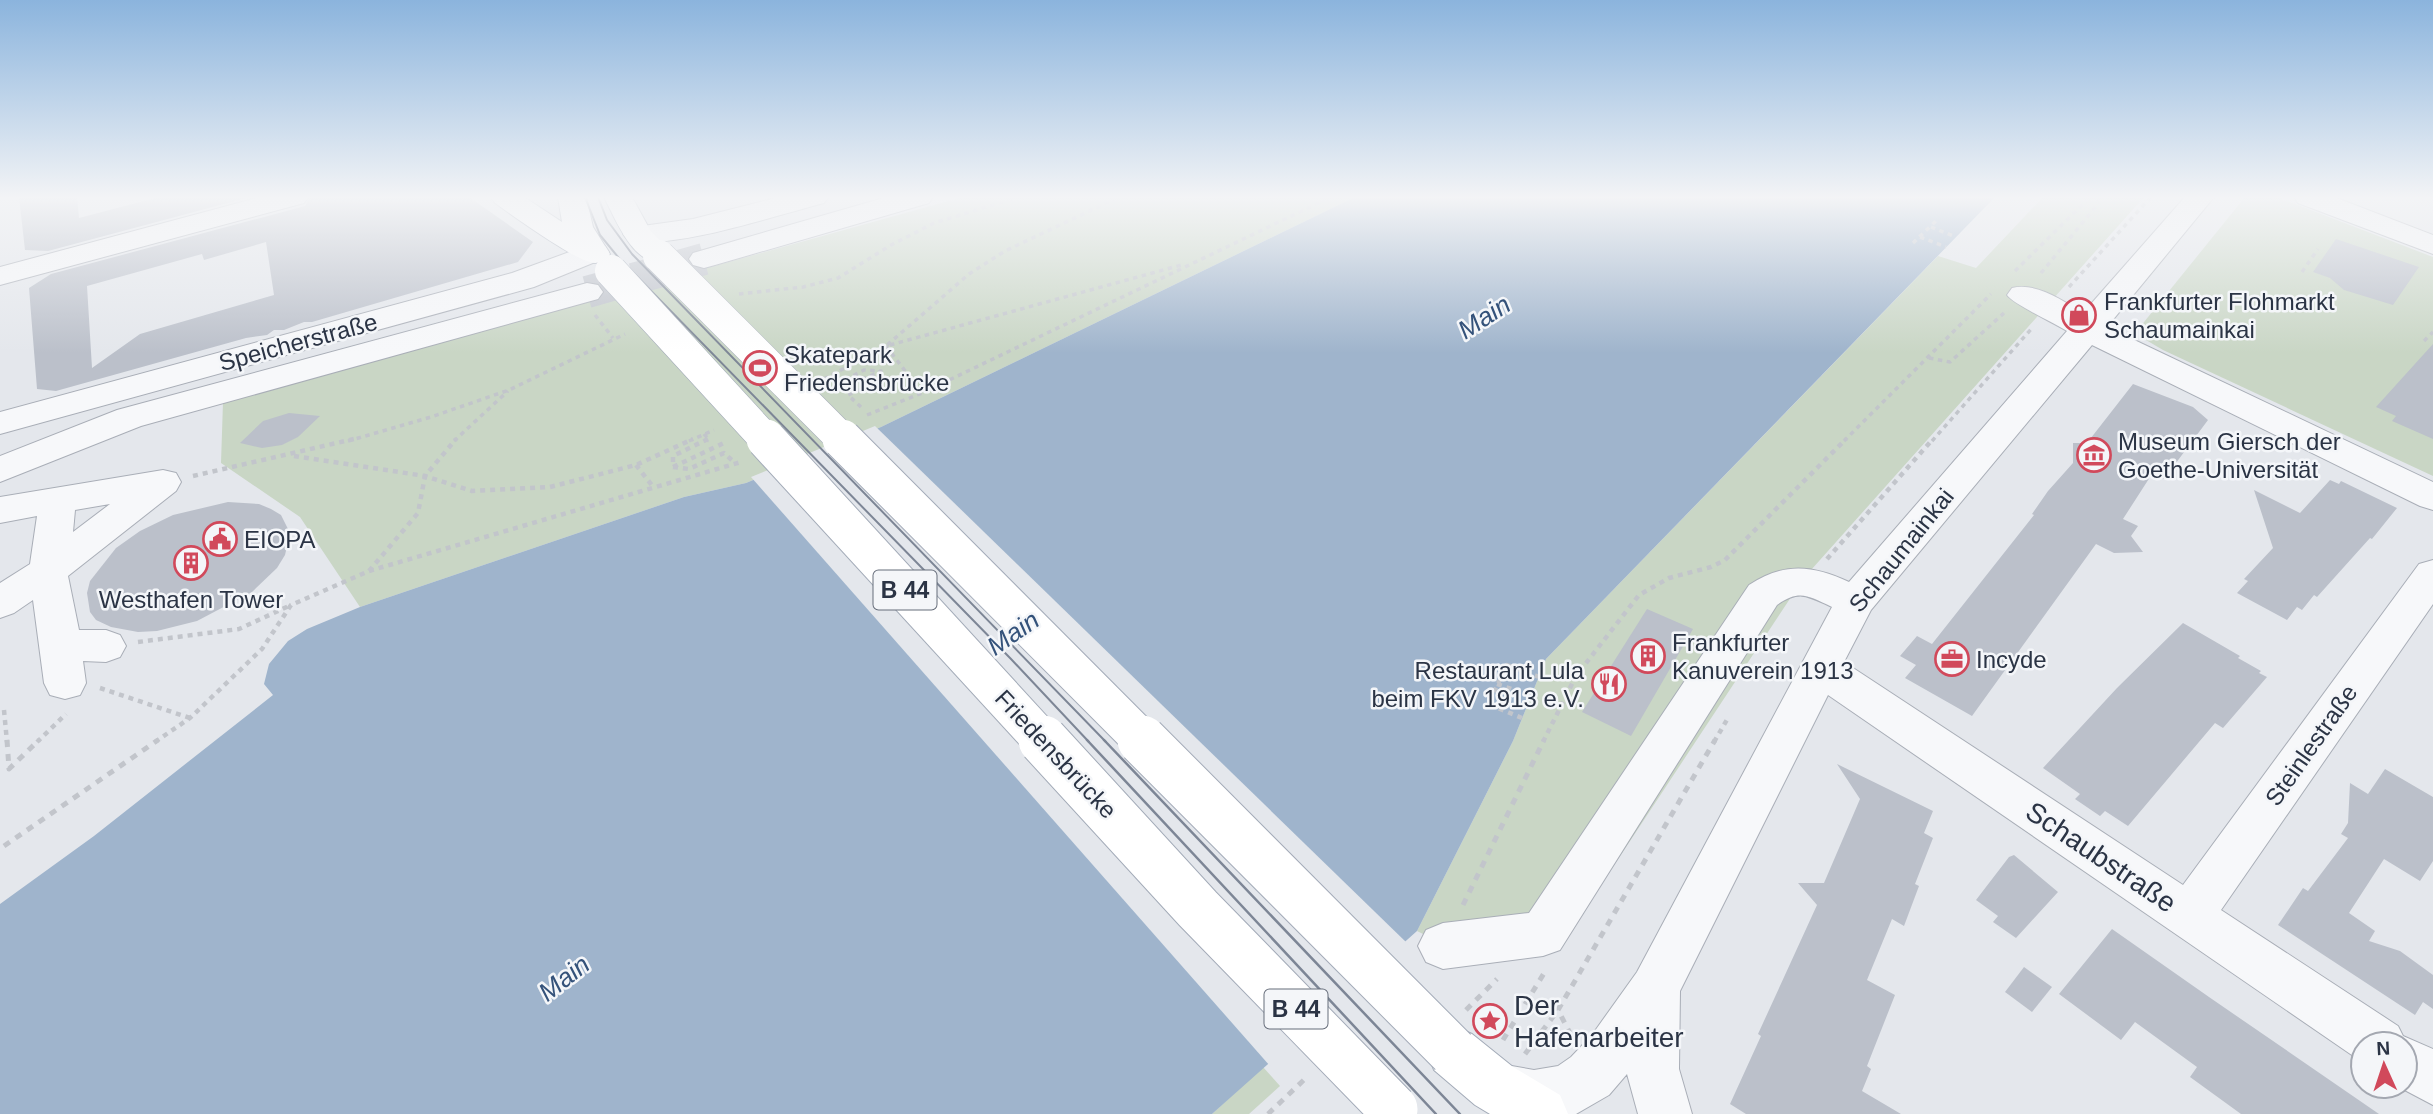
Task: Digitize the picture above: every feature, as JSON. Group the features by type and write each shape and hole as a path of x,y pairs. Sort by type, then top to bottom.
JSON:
{"main road":[{"path":"571,249 596,281"},
{"name":"B 44","path":"585,249 596,281"},
{"name":"B 44","path":"653,249 1492,1060 1541,1114"},
{"name":"Friedensbrücke","path":"596,281 1395,1111"}],"street":[{"path":"0,276 101,249"},
{"path":"704,259 739,249"},
{"name":"Schaumainkai","path":"1492,1060 1517,1095 1534,1097 1559,1094 1576,1086 1611,1053 1655,989 1855,601 2156,249"},
{"name":"Speicherstraße","path":"0,422 523,280 596,281"},
{"path":"0,450 129,418 596,281"},
{"path":"2008,288 2051,307 2087,330 2433,498"},
{"path":"0,470 129,418"},
{"path":"0,510 174,480"},
{"path":"0,603 174,480"},
{"path":"58,502 48,571 74,679 117,645"},
{"name":"Steinlestraße","path":"2189,916 2433,573"},
{"path":"1443,946 1544,934 1763,595 1770,589 1789,579 1801,579 1855,601"},
{"name":"Schaubstraße","path":"1822,668 2359,1030"},
{"name":"Schaumainkai","path":"1655,989 1651,1046 1661,1103"}],"path":[{"path":"886,346 969,274 1009,249"},
{"path":"886,346 922,393 1224,249"},
{"path":"1443,946 1576,676 1639,595 1669,578 1711,567 1725,559 2008,288 2043,249"},
{"path":"2302,272 2318,249"},
{"path":"886,346 1199,261"},
{"path":"596,281 614,338"},
{"path":"2424,341 2433,332"},
{"path":"831,376 839,383 864,370 881,371"},
{"path":"838,390 881,371"},
{"path":"848,396 879,381 881,371"},
{"path":"369,571 418,513 425,476 462,432 511,389"},
{"path":"673,467 673,456 709,439 704,434"},
{"path":"673,467 721,444"},
{"path":"673,467 689,469 724,453 736,464"},
{"path":"117,645 239,629 369,571 654,488 636,465 550,487 472,491 425,476 294,456 174,480"},
{"path":"5,846 190,718 262,649 291,605"},
{"path":"1522,718 1488,704 1507,665 1539,677"},
{"path":"4,709 9,769 74,679 190,718"},
{"path":"1497,684 1531,696"},
{"path":"1492,1060 1550,962"},
{"path":"1492,1060 1558,1010"},
{"path":"1268,1114 1292,1091"}],"green space":[{"path":"775,249 1248,249 881,427 746,483 684,497 360,607 300,517 221,463 223,402"},
{"path":"1994,249 2098,249 1803,579 1564,941 1431,938 1417,931 1513,741 1546,659 1938,256 1976,268"},
{"path":"2203,249 2412,249 2433,257 2433,476 2163,350 2146,340 2140,327"},
{"path":"1263,1067 1280,1086 1249,1114 1212,1114"}],"water":[{"name":"Main","path":"1248,249 1944,249 1546,659 1513,741 1417,931 1212,1114 0,1114 0,904 94,836 273,695 264,684 269,664 288,641 307,629 360,607 684,497 746,483 881,427"}],"pier":[{"path":"875,426 1408,944 1270,1066 751,477"}],"building":[{"path":"25,249 56,249 48,251"},
{"path":"144,249 242,249 204,260 202,254 87,286 92,368 140,334 274,295 267,249 528,249 518,262 312,322 304,322 284,330 274,330 267,335 246,338 56,391 37,389 29,288 51,274"},
{"path":"2329,249 2366,249 2419,267 2393,305 2344,290 2330,278 2313,272"},
{"path":"2433,344 2433,439 2392,421 2396,416 2376,407"},
{"path":"2133,384 2193,407 2208,420 2164,479 2152,474 2123,519 2138,526 2131,536 2143,552 2114,553 2096,544 1972,716 1905,678 1916,665 1900,656 1917,636 1932,644 2034,515 2032,514 2048,491 2073,463 2073,443 2087,443"},
{"path":"289,413 320,416 298,437 282,445 262,448 240,443 263,421"},
{"path":"2330,480 2339,484 2341,481 2397,508 2372,539 2370,538 2317,597 2314,595 2302,610 2297,607 2287,620 2237,593 2248,581 2244,579 2273,548 2254,490 2300,513"},
{"name":"Westhafen Tower","path":"228,502 259,504 271,509 281,515 290,533 285,555 277,568 252,592 197,621 157,631 138,632 111,627 96,620 90,612 87,593 90,581 116,548 140,531 173,515"},
{"name":"Frankfurter Kanuverein 1913","path":"1647,609 1693,629 1631,736 1582,712"},
{"path":"2183,623 2240,656 2238,658 2267,677 2223,728 2215,723 2128,826 2105,811 2100,816 2075,799 2080,794 2043,768 2117,688"},
{"path":"1837,764 1933,811 1924,833 1933,838 1915,884 1919,886 1904,926 1892,919 1867,980 1895,995 1867,1066 1871,1069 1862,1091 1901,1114 1746,1114 1730,1104 1761,1036 1758,1034 1817,905 1798,883 1824,883 1860,799"},
{"path":"2385,769 2433,797 2433,861 2420,881 2384,859 2349,913 2375,931 2369,941 2400,951 2433,975 2433,1009 2423,1002 2415,1015 2278,925 2303,888 2308,891 2348,838 2341,834 2348,823 2350,783 2368,794"},
{"path":"2014,855 2058,892 2016,938 1993,922 1998,916 1976,900 2009,857"},
{"path":"2112,929 2349,1093 2349,1100 2359,1100 2379,1114 2241,1114 2190,1077 2197,1067 2135,1022 2121,1040 2059,994"},
{"path":"2024,967 2052,987 2032,1012 2005,992"}],"tunnel":[{"path":"587,292 704,259"}],"tram line":[{"path":"611,249 1089,742"},
{"path":"628,249 1106,742"},
{"path":"1087,740 1436,1114"},
{"path":"1104,740 1460,1114"}],"place":[{"name":"Frankfurter Flohmarkt Schaumainkai","path":"2079,315"},
{"name":"Skatepark Friedensbrücke","path":"760,368"},
{"name":"Museum Giersch der Goethe-Universität","path":"2094,455"},
{"name":"EIOPA","path":"220,539"},
{"name":"Westhafen Tower","path":"191,563"},
{"name":"Frankfurter Kanuverein 1913","path":"1648,656"},
{"name":"Incyde","path":"1952,659"},
{"name":"Restaurant Lula beim FKV 1913 e.V.","path":"1609,684"},
{"name":"Der Hafenarbeiter","path":"1490,1021"}]}
